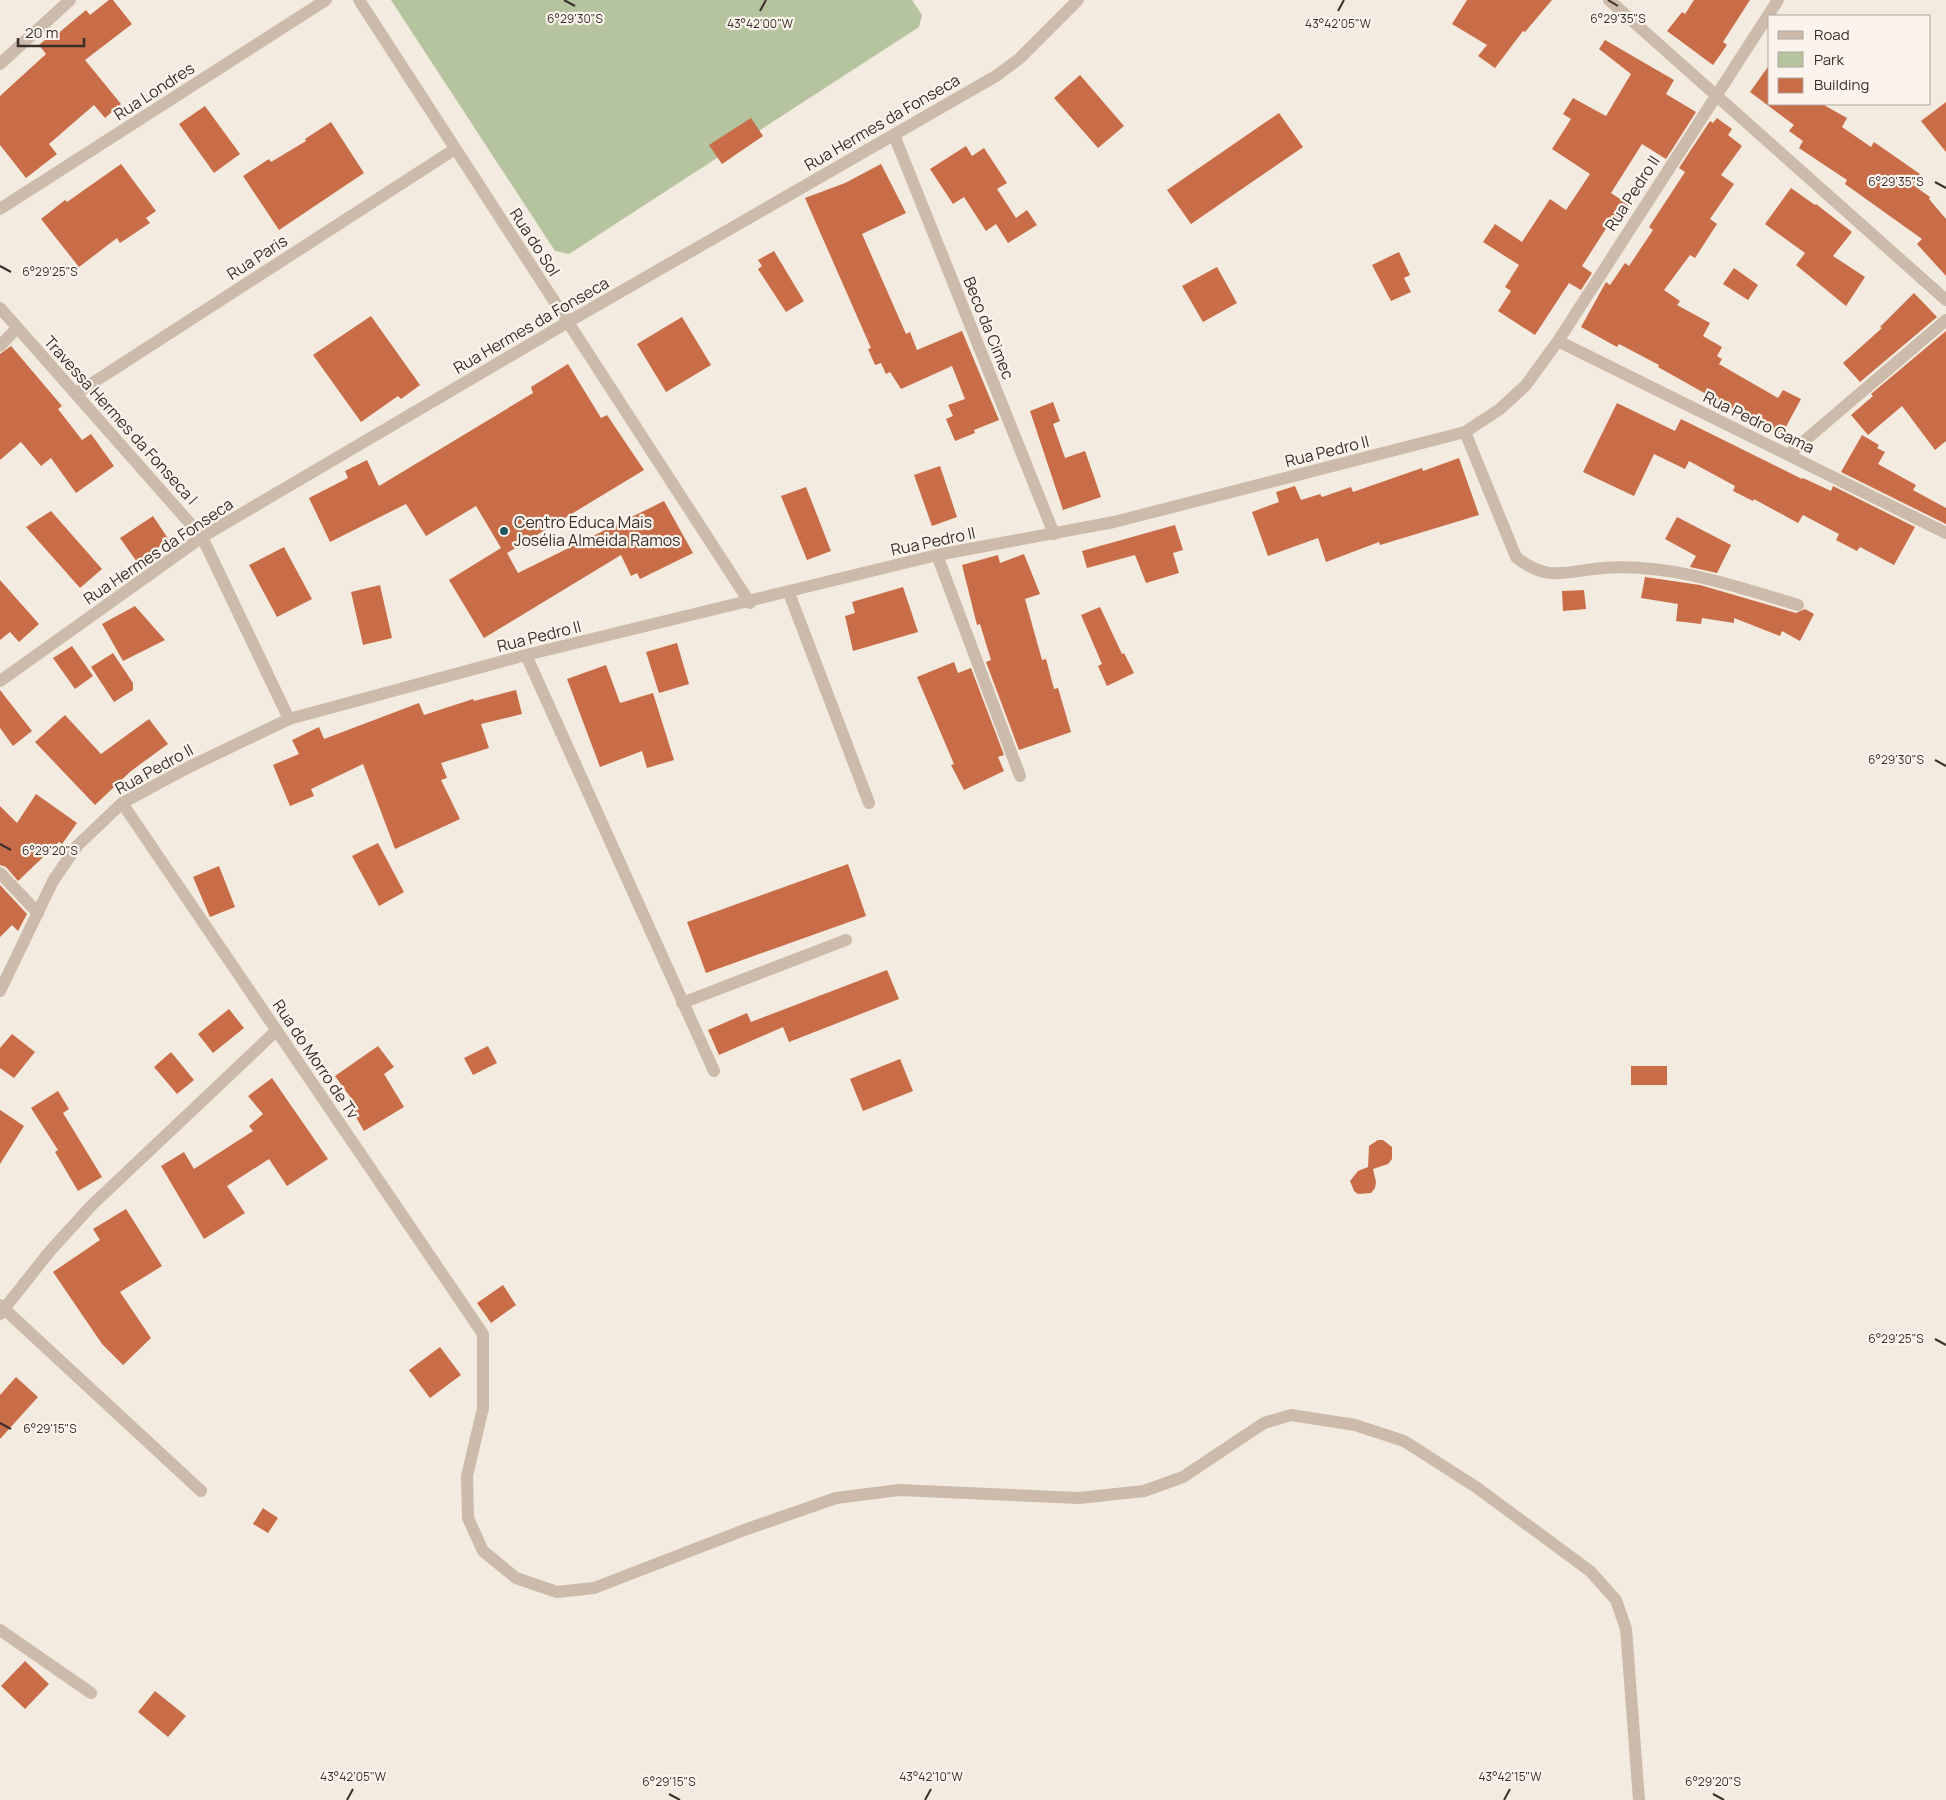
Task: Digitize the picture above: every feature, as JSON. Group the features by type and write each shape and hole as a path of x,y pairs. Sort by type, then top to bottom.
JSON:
{"street":[{"path":"0,64 70,0"},
{"name":"Rua Londres","path":"0,209 326,0"},
{"name":"Rua do Sol","path":"359,0 750,602"},
{"name":"Rua Hermes da Fonseca","path":"0,681 202,537 568,322 996,76 1019,59 1078,0"},
{"path":"1609,0 1714,96 1946,300"},
{"name":"Rua Pedro II","path":"0,991 53,881 77,846 122,804 189,766 289,719 526,655 937,555 1114,522 1465,432 1500,409 1526,385 1558,341 1714,96 1778,0"},
{"name":"Beco da Cimec","path":"894,135 1054,534"},
{"name":"Rua Paris","path":"77,393 455,149"},
{"name":"Travessa Hermes da Fonseca I","path":"0,308 77,393 202,537 289,719"},
{"path":"1789,454 1946,320"},
{"path":"0,346 17,328"},
{"name":"Rua Pedro Gama","path":"1558,341 1946,532"},
{"path":"1465,432 1516,557 1541,573 1556,575 1604,568 1644,569 1690,576 1798,605"},
{"path":"937,555 1020,776"},
{"path":"789,592 869,803"},
{"path":"526,655 714,1071"},
{"name":"Rua do Morro de Tv","path":"122,804 483,1334 483,1408 467,1476 468,1518 483,1551 516,1578 556,1592 594,1588 747,1529 836,1498 899,1490 1080,1498 1144,1491 1183,1477 1264,1423 1291,1415 1355,1425 1404,1441 1476,1488 1582,1566 1616,1600 1626,1629 1639,1800"},
{"path":"0,873 38,913"},
{"path":"682,1003 846,940"},
{"path":"201,1491 1,1309 50,1251 92,1206 276,1031"},
{"path":"0,1630 92,1694"}],"green space":[{"path":"391,0 912,0 922,15 919,27 569,254 555,251"}],"building":[{"path":"109,0 113,0 132,24 85,60 121,104 105,118 94,105 49,144 57,154 26,178 0,145 0,96 46,54 39,45 53,33 55,36 86,10 90,15"},
{"path":"1467,0 1552,0 1525,32 1523,31 1495,68 1478,56 1487,45 1452,24"},
{"path":"1694,0 1750,0 1723,42 1727,45 1713,65 1667,31 1682,12 1685,14"},
{"path":"1605,40 1674,80 1666,94 1696,112 1666,159 1642,144 1611,193 1629,205 1614,227 1609,224 1582,266 1592,273 1581,290 1569,283 1535,335 1498,311 1511,291 1505,287 1519,265 1483,242 1495,224 1522,242 1550,199 1566,210 1590,174 1552,149 1571,119 1563,114 1573,98 1606,116 1631,74 1599,49"},
{"path":"1768,67 1768,105 1824,105 1847,118 1842,127 1871,147 1874,142 1920,174 1913,185 1930,197 1929,199 1946,219 1946,276 1917,244 1922,239 1845,184 1847,180 1799,148 1803,141 1789,131 1794,125 1750,92"},
{"path":"1080,75 1124,126 1098,148 1054,98"},
{"path":"1946,102 1946,152 1921,121"},
{"path":"205,106 240,154 214,173 179,124"},
{"path":"1279,113 1303,147 1191,224 1167,190"},
{"path":"751,118 763,136 722,164 709,145"},
{"path":"1717,118 1732,129 1728,135 1742,146 1721,175 1734,184 1710,219 1717,224 1695,258 1690,255 1664,290 1680,301 1677,305 1710,323 1703,336 1722,347 1717,356 1722,359 1719,364 1778,398 1783,390 1801,399 1781,436 1658,367 1659,365 1619,344 1617,347 1581,327 1606,282 1610,285 1625,263 1629,266 1653,230 1649,227 1685,172 1679,168 1710,121 1713,123"},
{"path":"331,122 364,173 279,230 243,176 269,159 271,162 306,141 305,139"},
{"path":"966,146 972,156 984,148 1007,183 997,189 1016,218 1027,210 1037,225 1008,243 996,224 986,231 964,197 953,204 930,169"},
{"path":"121,164 156,211 146,218 150,223 120,243 117,238 79,267 41,219 65,200 67,202"},
{"path":"881,164 906,213 862,234 906,334 910,332 917,350 962,331 999,420 974,430 975,433 955,441 946,419 953,416 948,405 965,399 952,366 901,389 890,372 886,374 881,363 875,365 868,349 871,348 805,198 845,183"},
{"path":"1791,188 1816,204 1852,232 1833,256 1865,277 1846,306 1796,265 1805,253 1765,224"},
{"path":"774,251 804,301 786,312 758,269 762,266 758,260"},
{"path":"1399,252 1410,275 1404,278 1411,292 1391,301 1372,265"},
{"path":"1217,267 1237,303 1203,322 1182,286"},
{"path":"1734,268 1758,285 1748,300 1723,284"},
{"path":"1914,293 1937,317 1860,382 1843,363 1882,328 1880,327"},
{"path":"371,316 420,385 401,399 398,396 361,422 313,355"},
{"path":"682,317 711,365 666,392 637,344"},
{"path":"1946,331 1946,441 1935,450 1902,406 1868,435 1851,415 1873,396 1871,394"},
{"path":"11,346 62,406 58,409 82,440 91,434 114,466 76,493 51,458 41,466 21,442 0,460 0,354"},
{"path":"568,364 601,418 607,415 644,470 507,553 518,573 664,501 693,553 640,579 637,573 631,576 621,555 484,638 449,580 501,548 476,506 426,536 406,504 330,542 309,498 348,478 345,471 367,460 379,486 533,393 531,387"},
{"path":"1053,402 1060,421 1053,424 1065,458 1085,451 1101,497 1063,510 1030,411"},
{"path":"1617,403 1675,431 1681,419 1802,479 1831,491 1833,486 1915,527 1894,565 1860,547 1857,551 1836,540 1839,534 1803,515 1798,523 1754,499 1753,501 1733,491 1735,486 1689,461 1685,469 1654,454 1634,496 1583,472"},
{"path":"1862,435 1879,445 1877,448 1885,452 1878,464 1916,485 1913,490 1946,508 1946,524 1841,472"},
{"path":"1459,458 1479,515 1380,545 1379,542 1326,562 1318,538 1268,556 1252,512 1279,502 1276,492 1295,486 1301,500 1320,494 1322,497 1351,487 1353,492 1422,468 1423,471"},
{"path":"940,466 957,517 932,526 914,475"},
{"path":"806,487 831,551 807,560 781,496"},
{"path":"51,511 102,569 80,588 26,527"},
{"path":"153,516 169,540 137,562 120,538"},
{"path":"1677,517 1731,545 1717,573 1690,567 1696,556 1665,539"},
{"path":"1175,525 1183,550 1173,553 1179,573 1146,583 1135,555 1087,568 1082,551"},
{"path":"284,547 312,599 277,617 249,565"},
{"path":"1024,554 1040,594 1025,599 1042,660 1046,659 1054,689 1058,688 1071,732 1019,750 986,662 991,660 980,624 977,625 962,565 998,555 1000,563"},
{"path":"1645,577 1700,585 1796,613 1805,609 1814,614 1800,641 1782,631 1780,636 1734,618 1734,623 1702,618 1701,624 1676,621 1678,604 1641,598"},
{"path":"0,580 39,624 19,642 10,632 0,640"},
{"path":"380,585 392,638 363,645 351,592"},
{"path":"903,587 918,632 853,651 845,616 855,613 852,602"},
{"path":"1584,590 1586,609 1563,611 1562,591"},
{"path":"135,606 165,640 123,661 102,624"},
{"path":"1100,607 1122,654 1124,653 1134,673 1107,686 1098,666 1102,664 1081,615"},
{"path":"677,643 689,684 659,693 646,652"},
{"path":"72,646 93,676 75,689 53,658"},
{"path":"113,653 133,683 133,690 114,702 91,667"},
{"path":"954,662 958,673 971,668 1004,755 998,757 1004,771 964,790 951,765 954,764 917,677"},
{"path":"606,665 620,703 653,693 674,760 647,768 642,751 600,767 567,679"},
{"path":"0,690 32,731 13,746 0,728"},
{"path":"516,690 522,714 481,724 489,748 441,763 447,778 441,780 460,819 395,849 363,764 311,789 314,796 290,806 273,765 299,754 292,740 319,727 324,739 419,703 424,715 473,699 474,701"},
{"path":"65,715 101,754 149,719 168,744 131,771 95,805 35,742"},
{"path":"36,794 77,823 62,844 59,842 18,881 6,867 0,865 0,806 17,823"},
{"path":"378,843 404,892 379,906 352,856"},
{"path":"848,864 866,916 706,973 687,922"},
{"path":"219,866 235,907 210,917 193,877"},
{"path":"0,885 27,914 18,931 12,925 0,937"},
{"path":"887,970 899,999 789,1042 783,1027 719,1055 708,1030 747,1013 751,1022"},
{"path":"229,1009 244,1028 213,1053 198,1034"},
{"path":"12,1034 35,1052 14,1078 0,1068 0,1048"},
{"path":"378,1046 394,1067 384,1074 404,1107 364,1131 353,1112 359,1109 335,1076"},
{"path":"488,1046 497,1063 473,1075 464,1058"},
{"path":"171,1052 194,1080 177,1094 154,1067"},
{"path":"900,1059 913,1091 863,1111 850,1079"},
{"path":"1631,1066 1667,1066 1667,1085 1631,1085"},
{"path":"272,1078 328,1159 287,1186 269,1159 227,1186 245,1213 204,1239 161,1166 184,1152 194,1169 253,1131 249,1126 263,1114 248,1096"},
{"path":"58,1091 69,1109 63,1113 102,1177 78,1191 55,1152 58,1150 31,1108"},
{"path":"0,1110 24,1126 0,1164"},
{"path":"1378,1140 1383,1140 1392,1147 1392,1159 1388,1164 1373,1169 1376,1182 1375,1188 1371,1193 1358,1194 1354,1191 1350,1181 1358,1171 1368,1167 1369,1146"},
{"path":"126,1209 162,1266 120,1292 151,1338 123,1365 102,1344 53,1272 100,1240 93,1229"},
{"path":"503,1285 516,1305 491,1323 477,1303"},
{"path":"440,1347 461,1375 430,1398 409,1370"},
{"path":"16,1377 38,1397 0,1439 0,1395"},
{"path":"263,1508 278,1518 268,1533 253,1524"},
{"path":"25,1661 49,1684 25,1709 1,1686"},
{"path":"155,1691 186,1716 168,1737 138,1712"}],"place":[{"name":"Centro Educa Mais Josélia Almeida Ramos","path":"504,531"}]}
